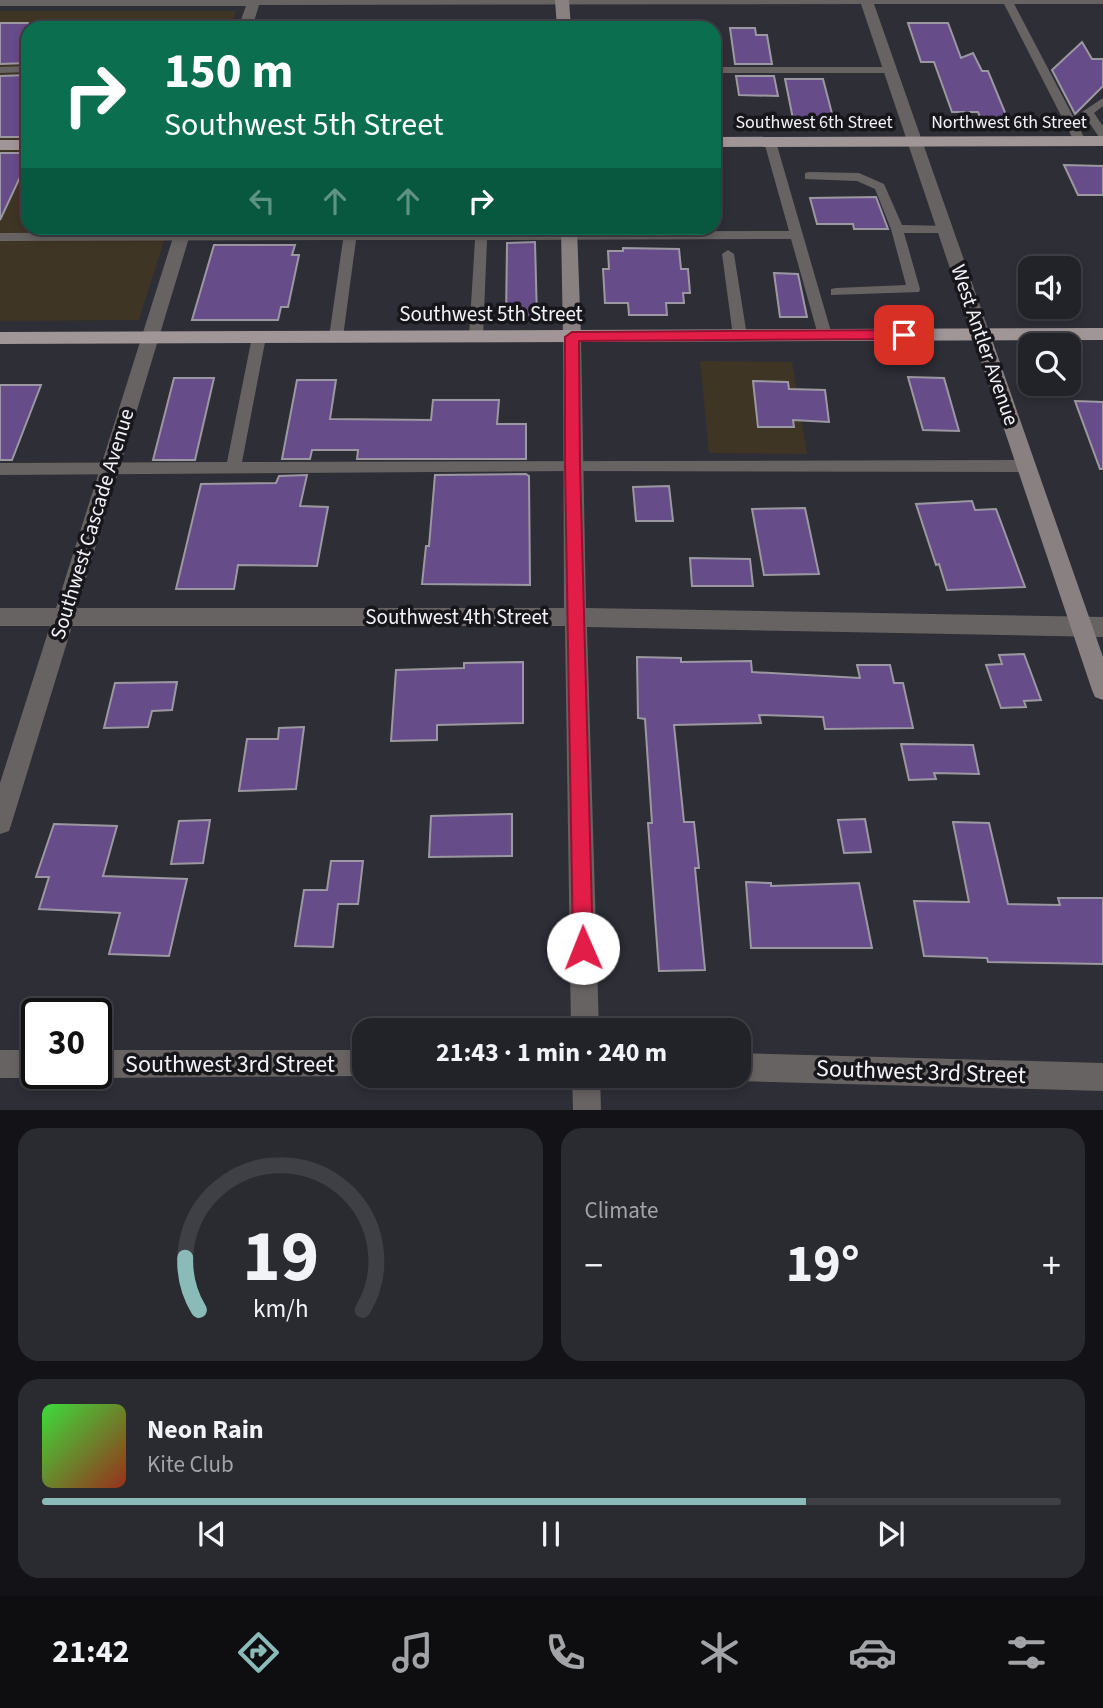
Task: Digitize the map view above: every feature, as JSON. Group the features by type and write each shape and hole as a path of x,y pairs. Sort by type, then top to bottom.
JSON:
{"main road":[{"name":"Northwest 6th Street","path":"915,141 1103,141"},
{"name":"Southwest 6th Street","path":"721,142 915,141"},
{"path":"0,145 21,145"},
{"name":"Southwest 5th Street","path":"0,338 1103,334"}],"street":[{"path":"0,2 1103,0"},
{"path":"248,21 254,1"},
{"path":"562,1 563,21"},
{"name":"West Antler Avenue","path":"866,1 1027,466 1093,627 1103,690"},
{"name":"Southwest Cascade Avenue","path":"0,821 181,235"},
{"path":"569,235 585,1018"},
{"name":"Southwest 4th Street","path":"0,617 576,617 1093,627"},
{"path":"0,1064 21,1064"},
{"name":"Southwest 3rd Street","path":"112,1064 352,1064"},
{"name":"Southwest 3rd Street","path":"751,1068 1103,1077"},
{"path":"586,1088 587,1110"}],"lane":[{"path":"1007,0 1080,141"},
{"path":"0,69 21,69"},
{"path":"721,69 890,69"},
{"path":"1103,101 1088,112 1103,135"},
{"path":"770,142 825,335"},
{"path":"809,176 859,177 880,187 897,229 914,289 836,292"},
{"path":"897,229 945,229"},
{"path":"721,234 797,235"},
{"path":"0,237 73,235"},
{"path":"336,337 350,235"},
{"path":"448,235 503,235"},
{"path":"476,337 481,236"},
{"path":"728,254 740,336"},
{"path":"233,468 259,337"},
{"path":"0,470 572,465 1027,466"}],"shaded area":[{"path":"0,11 236,11 233,21 21,21 21,235 166,235 139,320 0,321"},
{"path":"700,361 792,362 807,454 709,453"}],"building":[{"path":"0,23 21,23 21,63 0,64"},
{"path":"908,23 948,23 961,58 973,53 982,71 988,71 1011,127 985,128 978,112 952,112 934,62 921,62"},
{"path":"730,28 755,28 756,35 767,35 772,64 735,64"},
{"path":"1082,42 1092,59 1103,59 1103,86 1075,114 1052,70"},
{"path":"21,75 21,137 0,137 0,76"},
{"path":"736,76 774,76 778,96 739,95"},
{"path":"785,79 823,79 836,129 795,129"},
{"path":"0,153 21,153 21,175 0,220"},
{"path":"1064,165 1103,166 1103,195 1078,195"},
{"path":"876,197 888,229 854,229 853,224 817,224 810,198"},
{"path":"535,242 537,319 506,319 507,243"},
{"path":"214,245 295,245 292,255 299,255 288,307 281,307 278,320 192,320"},
{"path":"623,248 679,249 681,269 688,269 690,293 683,293 684,303 666,303 667,315 629,315 628,303 605,303 603,269 609,269 608,251 623,251"},
{"path":"774,273 798,274 807,317 780,317"},
{"path":"908,377 944,378 959,431 923,430"},
{"path":"174,378 214,378 195,460 153,460"},
{"path":"297,380 336,380 330,419 431,420 433,400 499,400 497,424 526,424 526,459 357,459 358,450 312,450 310,459 282,459"},
{"path":"753,381 788,382 789,389 825,390 829,422 793,420 794,427 758,427"},
{"path":"0,385 41,385 12,460 0,460"},
{"path":"1075,401 1103,402 1103,469 1100,469"},
{"path":"307,475 300,506 328,507 317,566 238,565 234,589 176,589 201,484 276,483 279,476"},
{"path":"435,475 529,476 530,585 422,584 426,546 429,546"},
{"path":"669,486 673,521 636,521 633,487"},
{"path":"972,501 975,510 996,509 1025,587 947,590 916,504"},
{"path":"805,508 819,574 764,575 752,509"},
{"path":"690,558 750,559 753,586 692,586"},
{"path":"1024,654 1041,700 1024,701 1026,707 1001,708 986,665 1002,664 999,655"},
{"path":"637,657 681,658 681,662 751,661 752,672 860,678 857,665 890,665 894,683 903,683 913,728 825,729 823,717 759,715 761,723 674,725 684,822 694,822 699,868 695,868 705,970 659,971 648,823 652,823 645,719 638,718"},
{"path":"523,662 523,723 437,725 437,740 391,741 396,670 464,668 464,663"},
{"path":"177,682 172,710 152,711 148,727 104,728 115,683"},
{"path":"304,727 296,789 239,791 247,739 278,739 279,728"},
{"path":"901,744 973,745 979,774 934,773 936,779 909,780"},
{"path":"512,814 512,856 429,857 431,816"},
{"path":"865,819 871,852 844,853 838,820"},
{"path":"210,820 203,863 171,864 179,821"},
{"path":"953,822 989,823 1008,904 1060,905 1058,898 1103,898 1103,964 988,962 987,958 924,956 914,901 969,902"},
{"path":"54,824 117,826 103,876 187,879 169,956 109,954 120,913 39,909 49,877 36,877"},
{"path":"331,861 363,861 358,904 338,904 333,947 295,946 304,890 327,890"},
{"path":"746,882 771,883 771,886 859,883 872,948 751,948"}],"route":[{"path":"583,948 572,465 572,337 904,335"}]}
